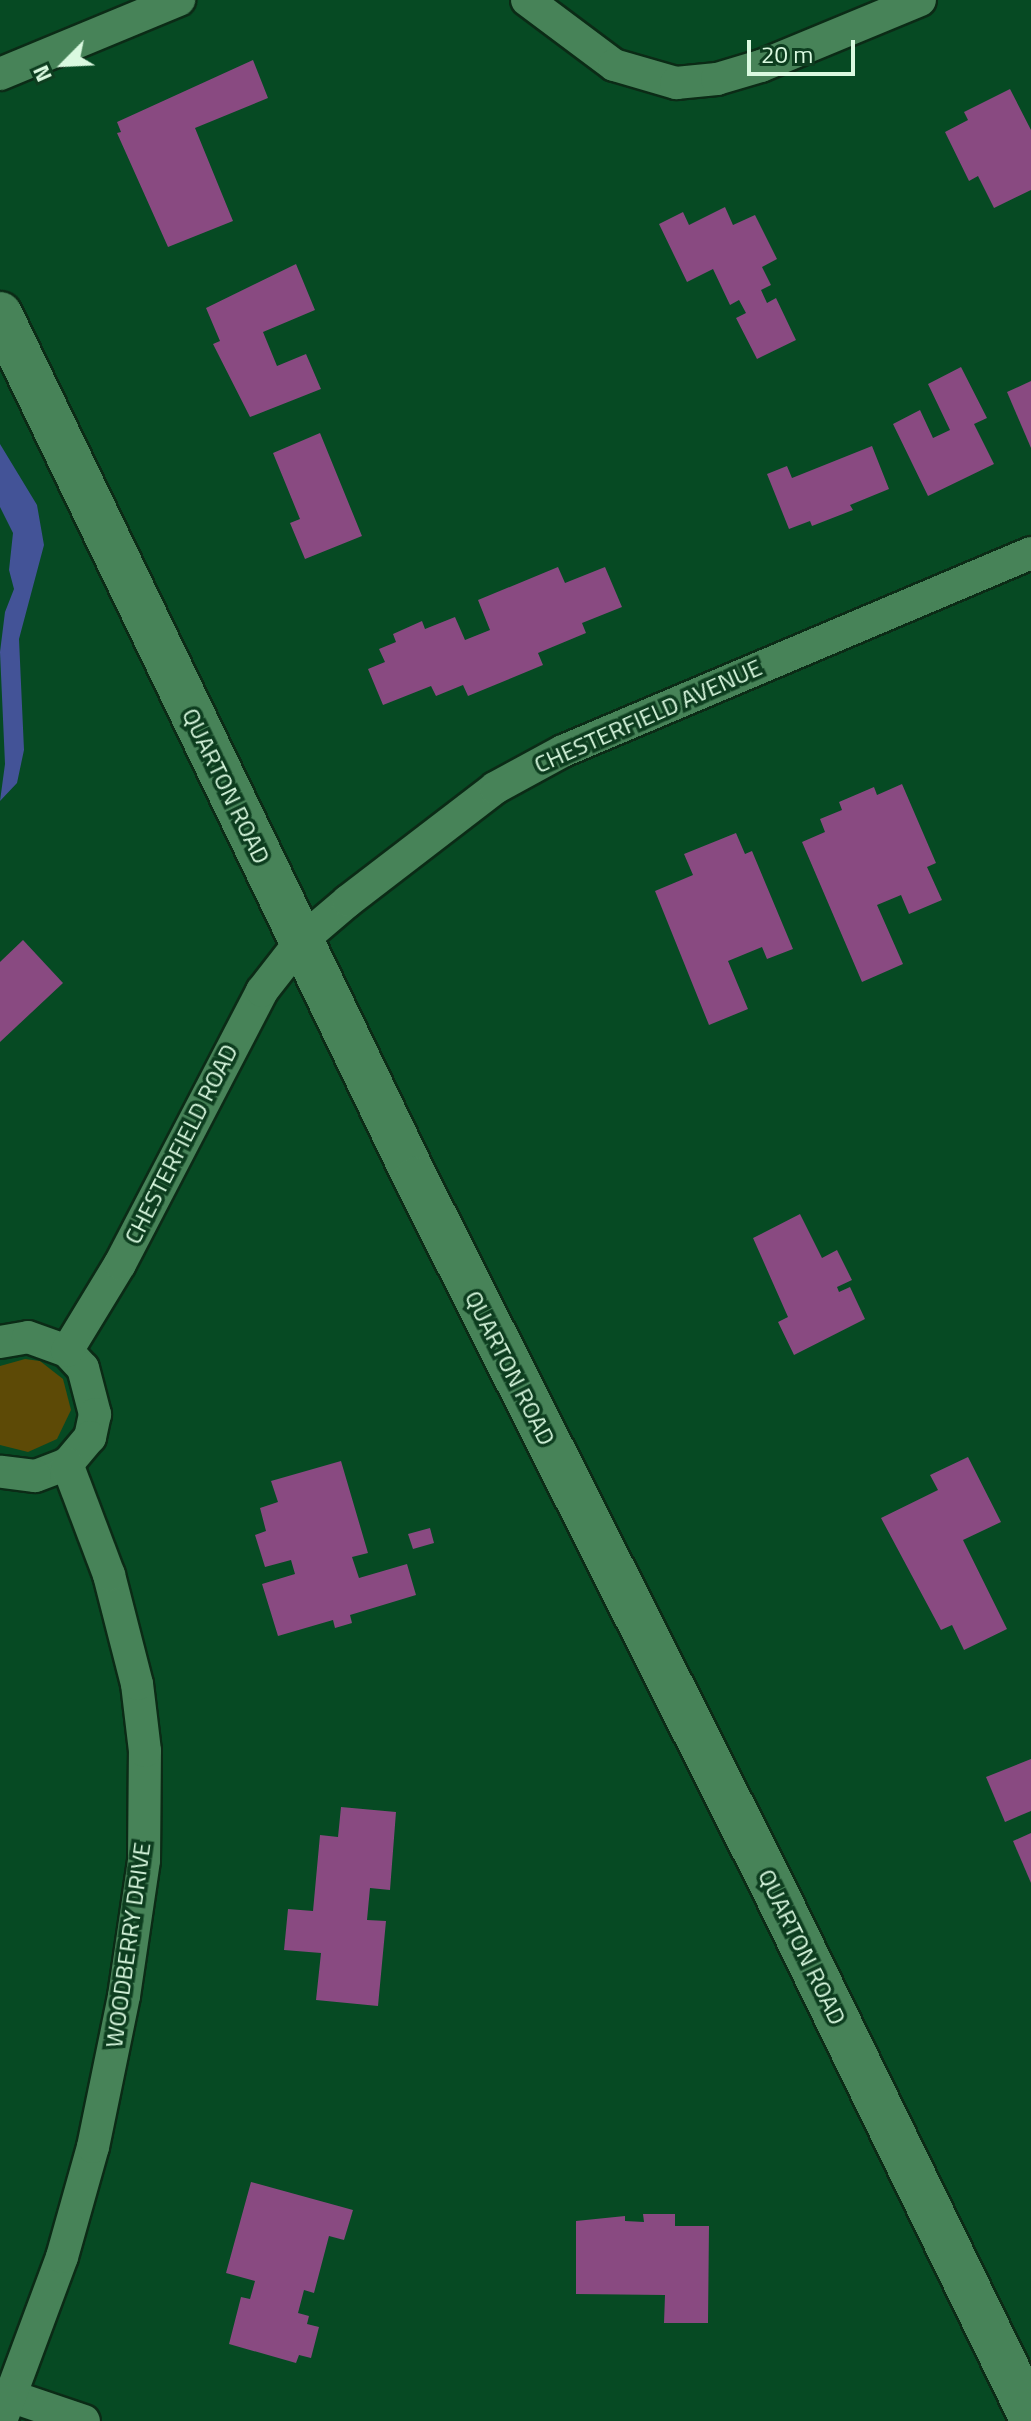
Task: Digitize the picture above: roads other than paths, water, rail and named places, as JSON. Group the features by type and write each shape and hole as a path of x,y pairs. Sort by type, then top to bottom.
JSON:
{"street":[{"path":"0,74 179,0"},
{"path":"527,0 614,65 676,83 717,79 761,66 920,0"},
{"name":"QUARTON ROAD","path":"0,314 301,941 1031,2417"},
{"name":"CHESTERFIELD AVENUE","path":"301,941 438,828 550,758 1031,553"},
{"name":"CHESTERFIELD ROAD","path":"67,1351 120,1264 233,1040 262,991 301,941"},
{"path":"0,1342 28,1337 67,1351 83,1368 95,1414 90,1437 67,1464 35,1476 0,1472"},
{"name":"WOODBERRY DRIVE","path":"5,2408 62,2257 93,2147 124,1996 144,1860 145,1751 137,1684 109,1575 67,1464"},
{"path":"5,2408 84,2421"}],"water":[{"path":"0,444 37,505 44,545 19,639 24,750 17,783 0,801 5,764 0,652 5,612 14,589 9,570 13,533 0,507"}]}
